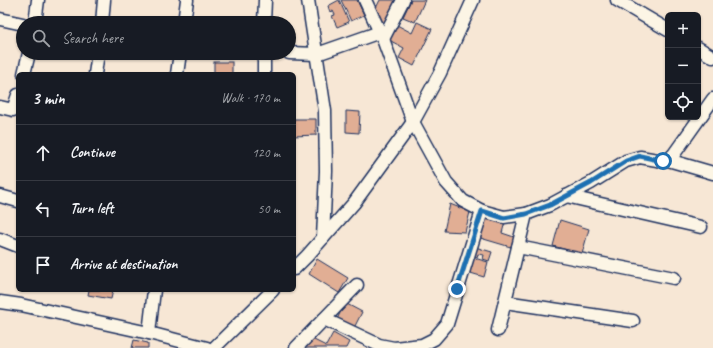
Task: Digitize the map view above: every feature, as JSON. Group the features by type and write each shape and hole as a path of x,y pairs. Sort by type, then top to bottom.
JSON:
{"street":[{"path":"36,16 38,0"},
{"path":"103,16 104,0"},
{"path":"185,16 187,0"},
{"path":"264,16 265,0"},
{"path":"308,0 325,111 326,171 323,238"},
{"path":"365,0 382,36 413,122 446,182 463,201 482,211 504,218 526,214 550,205 591,183 626,161 640,156 663,161 668,160 713,173"},
{"path":"296,53 317,54 382,36 402,0"},
{"path":"296,267 354,203 413,122 440,73 473,0"},
{"path":"617,0 665,28"},
{"path":"0,19 16,22"},
{"path":"701,50 713,57"},
{"path":"24,72 27,60"},
{"path":"95,72 97,60"},
{"path":"177,72 179,60"},
{"path":"264,60 264,72"},
{"path":"668,160 674,154 713,99"},
{"path":"0,107 16,111"},
{"path":"0,196 16,200"},
{"path":"566,196 701,227"},
{"path":"324,319 379,345 394,348 422,344 434,339 447,324 482,211"},
{"path":"498,330 526,214"},
{"path":"0,239 16,245"},
{"path":"518,247 674,278"},
{"path":"296,254 307,256"},
{"path":"296,348 357,285"},
{"path":"149,333 154,292"},
{"path":"214,348 271,292"},
{"path":"0,302 21,305 149,333 207,348"},
{"path":"505,302 633,321"}],"building":[{"path":"339,0 349,22 337,27 332,16 335,15 333,11 330,12 328,6"},
{"path":"341,0 357,0 364,15 351,21"},
{"path":"380,0 397,0 384,29 375,10"},
{"path":"411,0 425,0 415,22 403,17"},
{"path":"417,22 432,29 414,66 399,58 404,48 389,40 397,25 412,33"},
{"path":"214,62 232,62 232,72 214,72"},
{"path":"346,111 360,112 359,133 346,132"},
{"path":"296,119 316,119 316,135 296,136"},
{"path":"450,204 470,212 465,232 444,231"},
{"path":"483,216 505,222 502,233 517,238 514,248 477,237"},
{"path":"560,220 589,229 582,254 553,246"},
{"path":"475,247 492,252 489,261 483,259 484,255 478,254 477,257 472,256"},
{"path":"471,257 488,262 484,277 467,272"},
{"path":"317,259 348,278 339,293 309,274"},
{"path":"89,292 113,292 111,299 88,295"},
{"path":"345,303 362,312 354,328 337,319"},
{"path":"333,333 349,342 346,348 302,348 308,337 326,346"},
{"path":"134,340 148,343 148,348 132,348"}],"route":[{"path":"457,289 482,211 504,218 526,214 550,205 591,183 626,161 640,156 663,161"}]}
